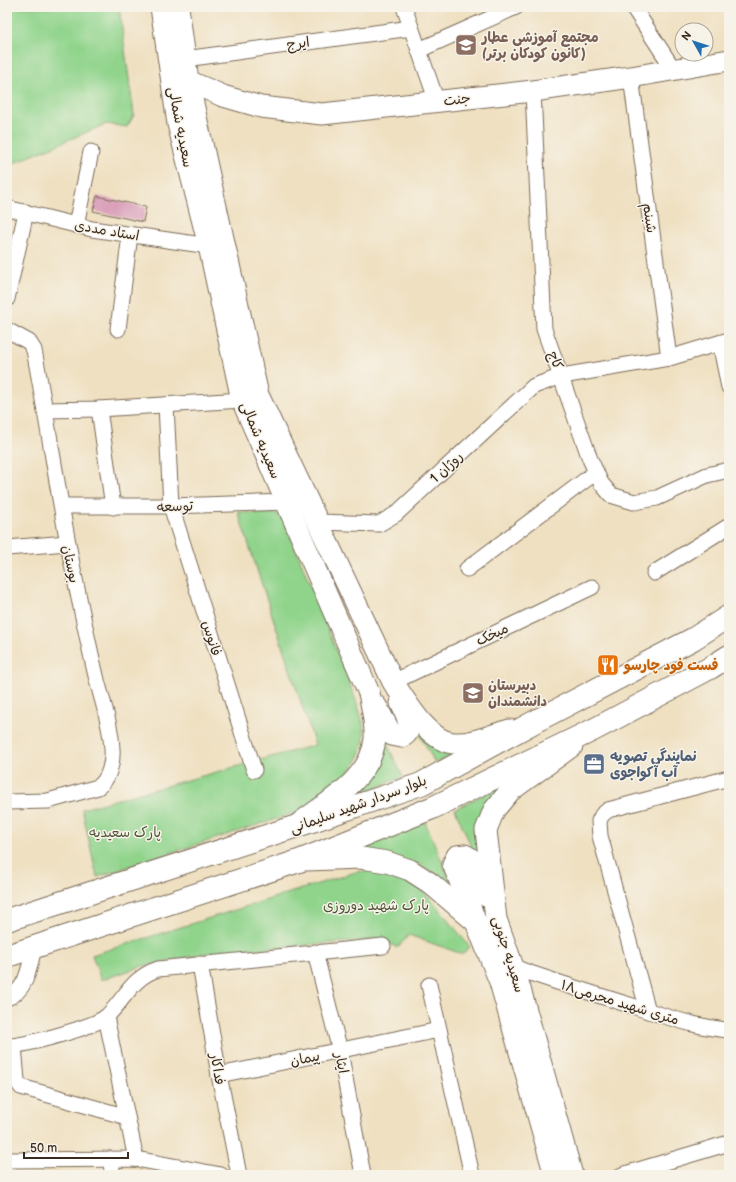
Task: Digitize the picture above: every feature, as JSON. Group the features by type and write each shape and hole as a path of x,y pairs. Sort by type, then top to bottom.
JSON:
{"highway":[{"name":"بلوار سردار شهید سلیمانی","path":"7,920 294,828 421,784 536,721 693,639 729,616"},
{"name":"بلوار سردار شهید سلیمانی","path":"7,956 299,861 432,808 596,729 710,668 729,656"}],"main road":[{"name":"سعیدیه شمالی","path":"176,7 242,400 288,502 369,693 375,738 368,763 354,781 294,828"},
{"name":"سعیدیه شمالی","path":"176,7 178,124 217,245 258,395 392,682 420,721 438,739 453,744 470,742 536,721"},
{"name":"جنت","path":"188,81 223,96 261,107 322,114 533,91 631,77 729,60"},
{"path":"369,693 389,732 395,737 402,737 408,732 410,726 392,682"},
{"name":"سعیدیه جنوبی","path":"555,1175 500,982 486,920 486,830 494,810 510,792 596,729"},
{"name":"سعیدیه جنوبی","path":"299,861 361,858 387,862 410,870 486,920 513,967 572,1175"}],"street":[{"path":"404,7 437,102"},
{"path":"633,7 674,70"},
{"path":"419,50 510,8"},
{"name":"ایرج","path":"185,59 411,28"},
{"name":"شبنم","path":"631,77 669,358"},
{"name":"کاج","path":"533,91 544,329 601,483 611,495 634,502 657,498 707,475 729,470"},
{"path":"76,225 91,152"},
{"name":"استاد مددی","path":"7,208 76,225 130,235 217,245"},
{"path":"7,299 26,212"},
{"path":"118,329 130,235"},
{"name":"بوستان","path":"7,330 30,342 34,350 62,506 67,543 89,649 111,733 112,762 103,784 98,787 48,801 7,802"},
{"path":"725,342 729,387"},
{"name":"روژان 1","path":"318,522 379,524 396,514 534,386 562,376 669,358 725,342"},
{"path":"45,410 100,409 242,400"},
{"name":"فانوس","path":"166,405 171,506 254,770"},
{"path":"100,409 113,507"},
{"path":"467,569 596,472"},
{"name":"توسعه","path":"62,506 171,506 288,502"},
{"path":"654,573 729,526"},
{"path":"7,548 67,543"},
{"name":"میخک","path":"392,682 592,587"},
{"path":"648,1011 600,836 600,821 602,815 608,810 729,778"},
{"path":"127,1117 21,1087 17,1081 11,1046 66,1033 106,1017 133,983 147,973 158,969 383,946"},
{"path":"7,998 14,996 27,977 34,947"},
{"name":"ایثار","path":"314,952 340,1051 364,1175"},
{"name":"فداکار","path":"200,964 219,1075 239,1175"},
{"name":"۱۸متری شهید محرمی","path":"513,967 648,1011 704,1026 729,1030"},
{"path":"429,985 472,1175"},
{"path":"106,1017 136,1158"},
{"name":"پیمان","path":"219,1075 439,1030"},
{"path":"622,1175 729,1143"},
{"path":"7,1160 136,1158 213,1174"},
{"path":"110,1159 113,1175"}],"green space":[{"path":"7,7 119,7 134,115 127,127 106,124 7,166"},
{"name":"پارک سعیدیه","path":"238,512 278,514 284,519 358,707 364,731 362,748 352,768 344,778 325,794 295,812 97,877 82,809 315,745"},
{"path":"414,724 468,749 435,763"},
{"path":"382,733 403,777 339,802"},
{"path":"512,781 498,794 485,878 455,809"},
{"path":"425,822 457,896 440,878 419,864 350,852"},
{"name":"پارک شهید دوروزی","path":"380,870 404,878 420,888 470,947 462,954 409,935 397,948 384,939 208,953 143,966 101,980 92,955 356,872"}],"building":[{"path":"97,196 146,207 143,222 93,211"}],"place":[{"name":"مجتمع آموزشی عطار (کانون کودکان برتر)","path":"466,45"},
{"name":"فست فود چارسو","path":"608,665"},
{"name":"دبیرستان دانشمندان","path":"473,693"},
{"name":"نمایندگی تصویه آب آکواجوی","path":"594,764"}]}
